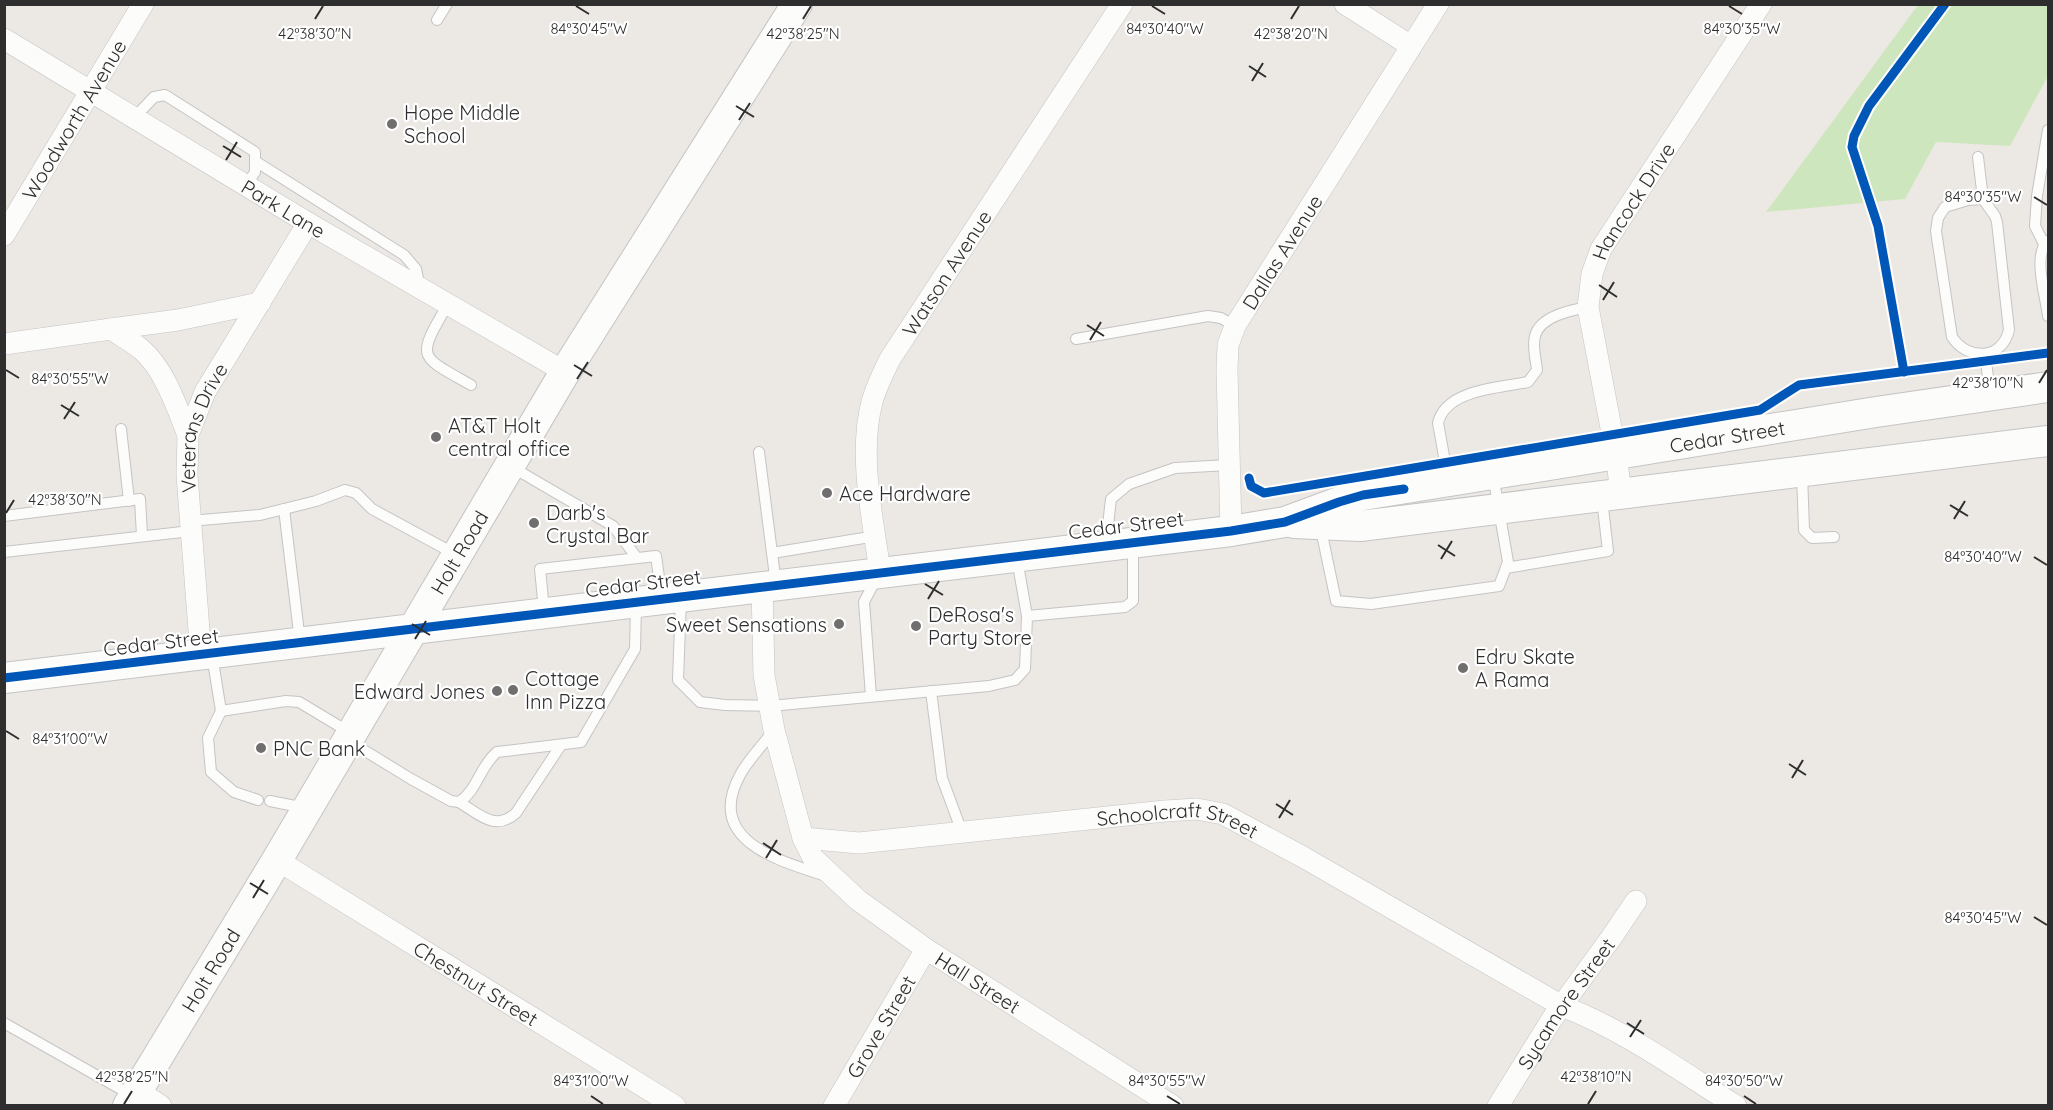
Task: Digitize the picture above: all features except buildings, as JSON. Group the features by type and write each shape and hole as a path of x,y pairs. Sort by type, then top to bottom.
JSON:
{"main road":[{"name":"Holt Road","path":"140,1099 277,860 566,372 797,4"},
{"name":"Cedar Street","path":"4,678 1231,531 1319,517 1363,495 1876,412 2049,387"},
{"path":"1801,471 1800,448 1808,435 1876,412"},
{"path":"1497,508 2049,441"},
{"name":"Cedar Street","path":"1319,517 1360,526 1497,508"}],"street":[{"name":"Woodworth Avenue","path":"4,235 143,4"},
{"name":"Watson Avenue","path":"880,572 866,455 872,404 878,383 890,359 1122,4"},
{"path":"1345,4 1411,46"},
{"name":"Dallas Avenue","path":"1231,531 1227,369 1228,345 1235,326 1438,4"},
{"name":"Hancock Drive","path":"1611,494 1617,454 1588,307 1592,274 1601,249 1761,4"},
{"name":"Park Lane","path":"4,39 308,223 566,372"},
{"name":"Veterans Drive","path":"206,655 190,526 187,475 188,435 205,392 308,223"},
{"path":"4,344 178,320 260,303"},
{"path":"111,329 142,350 156,368 172,394 188,435"},
{"path":"769,585 764,675 774,730 803,838"},
{"name":"Schoolcraft Street","path":"803,838 859,843 1165,811 1197,809 1223,814 1303,857 1562,1006 1583,1014 1629,1038 1736,1106"},
{"name":"Hall Street","path":"803,838 813,858 858,900 926,949 1173,1106"},
{"name":"Chestnut Street","path":"277,860 675,1106"},
{"name":"Sycamore Street","path":"1498,1106 1562,1006 1636,901"},
{"name":"Grove Street","path":"834,1106 926,949"}],"lane":[{"path":"437,20 447,4"},
{"path":"134,118 154,97 165,95 255,152 255,172 246,186"},
{"path":"2049,130 2037,196 2035,226 2046,242 2040,262 2049,316"},
{"path":"1978,157 1983,199 1997,222 2009,330 2007,337 1997,349 1985,354 1970,353 1952,337 1936,231 1938,218 1945,207 1968,200 1983,199"},
{"path":"255,161 404,255 416,269 421,288"},
{"path":"448,304 430,335 427,357 433,363 471,385"},
{"path":"1449,482 1438,423 1446,406 1454,400 1473,393 1528,382 1537,370 1535,335 1541,326 1562,312 1588,307"},
{"path":"1076,339 1208,316 1221,318 1235,326"},
{"path":"1985,354 1990,395"},
{"path":"121,429 129,501"},
{"path":"759,452 772,554 769,585"},
{"path":"1027,616 1125,607 1133,601 1122,544 1108,525 1111,499 1129,484 1176,468 1229,465"},
{"path":"510,466 613,526 637,558"},
{"path":"1801,471 1804,530 1812,538 1834,537"},
{"path":"1319,517 1336,601 1371,604 1499,586 1508,562 1493,474"},
{"path":"4,552 142,536 260,515 316,501 345,490 356,493 372,509 458,555"},
{"path":"1506,568 1608,550 1611,494"},
{"path":"4,516 140,499 142,536"},
{"path":"284,509 300,644"},
{"path":"772,554 876,536"},
{"path":"545,614 540,569 656,556 660,599 678,680 700,702 770,706 989,686 1015,680 1025,669 1027,616 1017,556"},
{"path":"871,696 864,602 880,572"},
{"path":"459,802 466,797 489,759 497,752 580,742 635,649 660,599"},
{"path":"206,655 221,711 208,738 211,772 234,792 258,800"},
{"path":"931,691 942,778 962,832"},
{"path":"221,711 286,701 299,702 411,779 498,823 507,821 516,813 561,745"},
{"path":"774,730 740,775 731,799 734,825 750,844 777,860 832,878"},
{"path":"270,801 307,809"},
{"path":"4,1023 140,1099"}],"green space":[{"path":"1918,5 2048,5 2048,76 2010,146 1936,142 1905,199 1766,212"}],"cycle path":[{"path":"1904,372 1878,226 1852,147 1854,136 1869,106 1945,4"},
{"path":"1249,478 1251,486 1264,493 1760,410 1799,385 2048,353"},
{"path":"4,678 1231,531 1285,522 1363,495 1404,489"}],"place":[{"name":"Hope Middle School","path":"392,124"},
{"name":"AT&T Holt central office","path":"436,437"},
{"name":"Ace Hardware","path":"827,493"},
{"name":"Darb's Crystal Bar","path":"534,523"},
{"name":"Sweet Sensations","path":"839,624"},
{"name":"DeRosa's Party Store","path":"916,626"},
{"name":"Edru Skate A Rama","path":"1463,668"},
{"name":"Cottage Inn Pizza","path":"513,690"},
{"name":"Edward Jones","path":"497,691"},
{"name":"PNC Bank","path":"261,748"}]}
